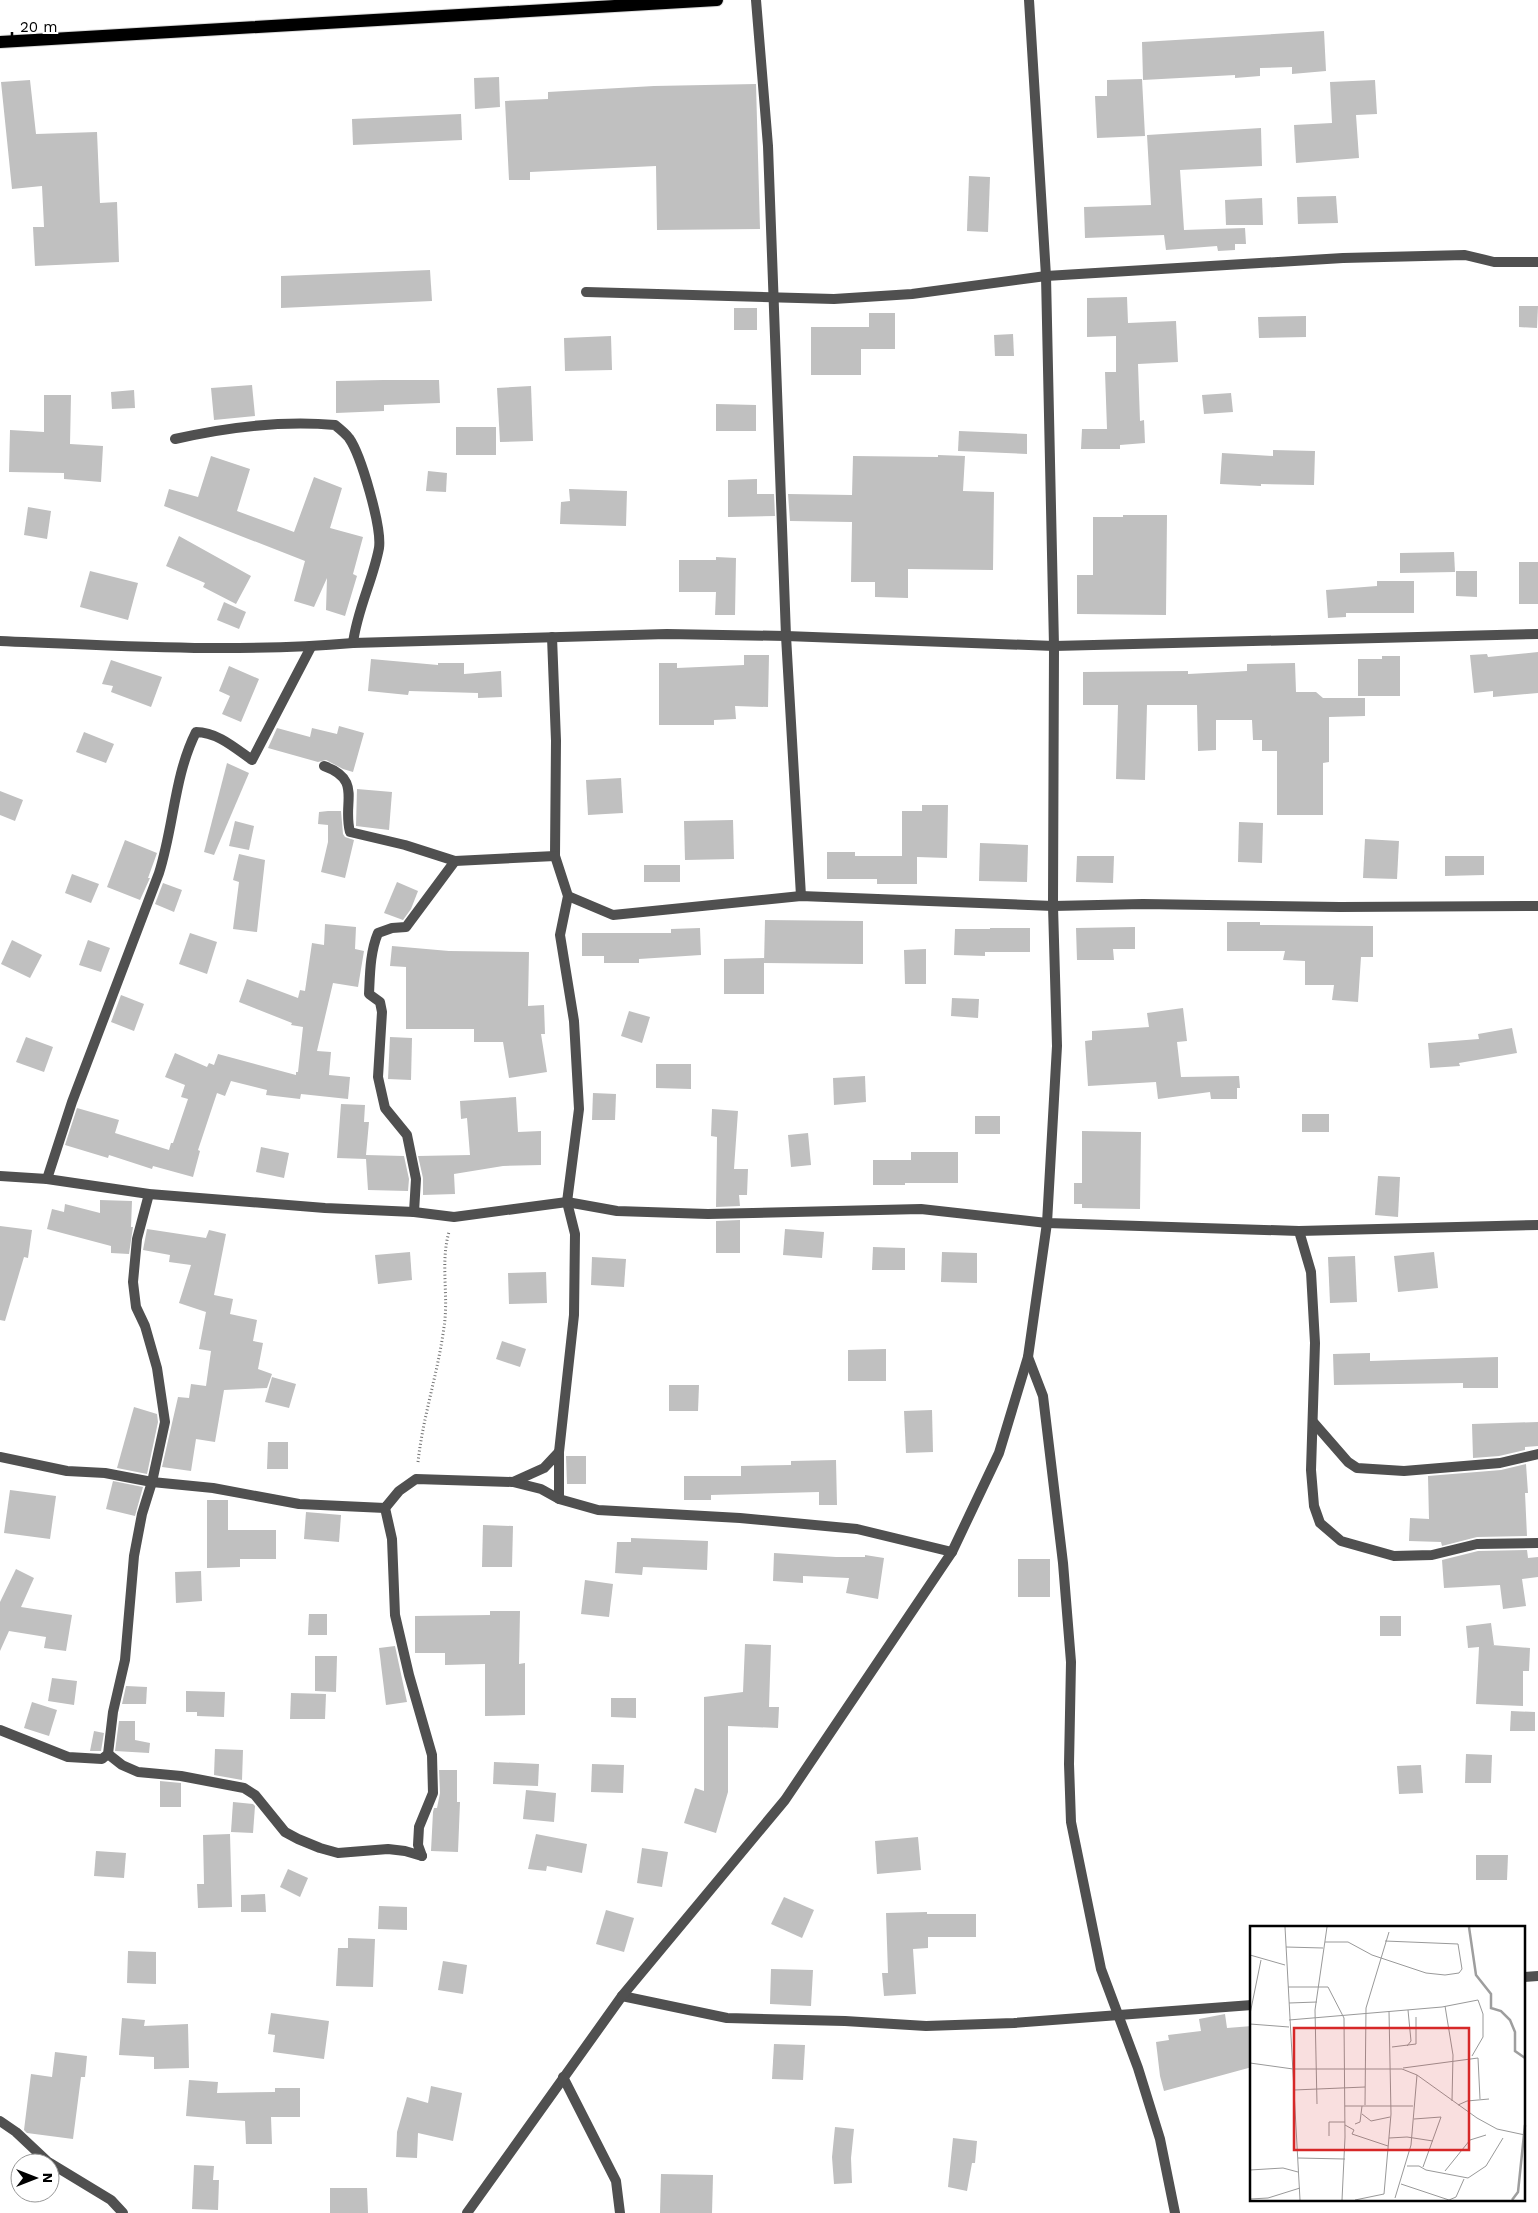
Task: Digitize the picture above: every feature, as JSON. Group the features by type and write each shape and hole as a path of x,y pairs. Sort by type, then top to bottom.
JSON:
{"main road":[{"path":"0,42 717,0"}],"street":[{"path":"756,0 768,146 786,636 801,896"},
{"path":"467,2213 622,1996 784,1800 952,1552 999,1453 1028,1357 1047,1223 1057,1046 1053,906 1054,646 1046,276 1029,0"},
{"path":"586,292 834,299 902,294 1046,276 1251,263 1465,255 1494,262 1538,262"},
{"path":"175,438 249,424 314,423 335,424 349,438 371,495 378,524 379,545 359,610 353,643"},
{"path":"0,641 162,647 311,647 353,643 667,634 786,636 1054,646 1538,634"},
{"path":"552,637 556,740 556,856 568,896 560,935 574,1020 579,1109 567,1202 575,1234 574,1315 559,1452 559,1499"},
{"path":"47,1180 72,1102 159,873 167,847 182,762 193,737 196,732 207,732 252,760 311,647"},
{"path":"324,766 335,770 344,778 349,798 346,820 350,832 405,845 455,861 556,856"},
{"path":"414,1212 416,1179 407,1135 385,1108 378,1077 382,1012 380,1002 369,994 372,961 374,944 378,933 392,928 406,927 455,861"},
{"path":"568,896 613,915 801,896 1053,906 1143,904 1360,907 1538,906"},
{"path":"0,1176 47,1180 149,1194 325,1208 414,1212 454,1217 567,1202 618,1210 708,1214 921,1209 1047,1223 1299,1231 1538,1226"},
{"path":"0,1730 68,1757 102,1759 108,1754 113,1712 125,1660 134,1556 142,1514 152,1482 165,1422 157,1368 145,1326 136,1307 133,1282 137,1239 149,1194"},
{"path":"1299,1231 1311,1272 1315,1343 1312,1470 1314,1506 1320,1524 1341,1540 1394,1556 1432,1554 1477,1544 1538,1543"},
{"path":"1028,1357 1043,1396 1063,1563 1071,1662 1069,1764 1071,1822 1100,1969 1138,2068 1160,2139 1175,2213"},
{"path":"1314,1423 1348,1462 1357,1468 1404,1471 1500,1463 1538,1454"},
{"path":"513,1482 544,1468 559,1452"},
{"path":"0,1457 67,1470 105,1473 152,1482 212,1488 299,1504 385,1508"},
{"path":"385,1508 399,1491 416,1479 513,1482 541,1489 559,1499 598,1510 740,1518 857,1529 952,1552"},
{"path":"108,1754 122,1765 138,1772 181,1776 244,1788 255,1795 285,1832 298,1840 320,1848 338,1853 388,1849 422,1856 418,1845 419,1827 433,1793 432,1755 411,1684 395,1615 392,1539 385,1508"},
{"path":"622,1996 727,2018 844,2021 926,2026 1014,2023 1250,2005"},
{"path":"563,2077 616,2181 620,2213"},
{"path":"0,2121 16,2132 39,2153"},
{"path":"60,2169 110,2200 123,2213"}],"path":[{"path":"416,1479 421,1434 445,1326 446,1248 454,1217"}],"building":[{"path":"1324,31 1326,71 1292,74 1292,67 1260,68 1260,76 1235,78 1235,75 1143,80 1142,42"},
{"path":"499,77 500,107 475,109 474,78"},
{"path":"1142,79 1145,136 1097,138 1095,96 1107,96 1107,80"},
{"path":"30,80 36,134 97,132 100,203 117,202 119,262 35,266 33,227 44,227 42,186 12,189 1,82"},
{"path":"1375,80 1377,114 1356,115 1359,158 1296,163 1294,125 1332,123 1330,82"},
{"path":"756,84 760,229 657,230 656,166 530,172 530,180 509,180 505,101 548,99 548,92 654,86"},
{"path":"461,114 462,140 353,145 352,119"},
{"path":"1261,128 1262,166 1180,170 1184,230 1245,228 1246,244 1235,244 1235,250 1218,251 1217,246 1166,250 1164,235 1085,238 1084,207 1151,205 1147,135"},
{"path":"969,176 990,177 988,232 967,231"},
{"path":"1336,196 1338,223 1298,224 1297,197"},
{"path":"1262,198 1263,225 1226,225 1225,200"},
{"path":"430,270 432,301 281,308 281,276"},
{"path":"1127,297 1128,323 1176,321 1178,362 1138,364 1140,421 1144,420 1145,443 1120,445 1120,449 1081,449 1082,429 1107,429 1105,372 1116,372 1116,336 1087,337 1087,298"},
{"path":"1519,306 1538,306 1537,328 1519,327"},
{"path":"734,308 757,308 757,330 734,330"},
{"path":"869,313 895,313 895,349 861,349 861,375 811,375 811,327 869,327"},
{"path":"1306,316 1306,337 1259,338 1258,317"},
{"path":"1013,334 1014,356 995,356 994,335"},
{"path":"611,336 612,370 565,371 564,338"},
{"path":"439,380 440,403 384,405 384,411 336,413 336,381"},
{"path":"252,385 255,416 214,420 211,388"},
{"path":"531,386 533,441 500,442 497,388"},
{"path":"134,390 135,408 112,409 111,392"},
{"path":"1231,393 1233,412 1204,414 1202,395"},
{"path":"44,395 71,395 70,444 103,446 101,482 64,479 64,473 9,472 10,430 44,432"},
{"path":"716,404 756,405 756,431 716,431"},
{"path":"456,427 496,427 496,455 456,455"},
{"path":"959,431 1027,434 1027,454 958,451"},
{"path":"1273,450 1315,451 1314,485 1261,484 1261,486 1220,484 1222,453 1273,456"},
{"path":"938,455 965,456 963,491 994,492 993,570 908,569 908,598 875,597 875,582 851,582 852,522 790,521 788,494 852,495 853,456 938,457"},
{"path":"211,456 250,469 237,511 294,532 314,477 342,488 330,528 363,537 353,574 357,576 345,616 326,610 327,578 314,607 294,601 305,561 164,506 169,489 198,497"},
{"path":"428,471 447,473 446,492 426,491"},
{"path":"757,479 757,494 774,494 775,516 728,517 728,480"},
{"path":"569,489 627,491 626,526 560,524 561,502 570,501"},
{"path":"28,507 51,511 47,539 24,535"},
{"path":"1123,515 1167,515 1166,615 1077,614 1077,575 1093,575 1093,517 1123,517"},
{"path":"179,536 251,576 236,604 203,587 205,583 166,566"},
{"path":"1454,552 1455,572 1400,573 1400,553"},
{"path":"716,557 736,558 735,615 715,615 716,592 679,592 679,560 716,560"},
{"path":"1519,562 1538,562 1538,604 1519,604"},
{"path":"90,571 138,583 128,620 80,607"},
{"path":"1456,571 1477,571 1477,597 1456,596"},
{"path":"1377,581 1414,581 1414,613 1346,613 1346,617 1328,618 1326,590 1377,586"},
{"path":"224,602 246,612 239,629 217,620"},
{"path":"1538,652 1538,693 1493,697 1493,691 1474,693 1470,655 1487,654 1488,657"},
{"path":"744,655 769,655 768,707 735,706 736,719 714,720 714,725 659,725 659,663 677,663 677,668 744,665"},
{"path":"1382,656 1400,656 1400,696 1358,696 1358,659 1382,659"},
{"path":"371,659 438,665 438,663 464,663 464,674 501,671 502,697 478,698 478,693 409,691 408,695 368,691"},
{"path":"111,660 162,677 151,707 111,692 113,686 102,684"},
{"path":"1295,663 1296,692 1316,692 1323,698 1365,698 1365,716 1329,717 1329,762 1323,763 1323,815 1277,815 1277,751 1262,751 1262,740 1253,740 1252,720 1216,720 1216,750 1198,751 1197,705 1147,705 1145,780 1116,779 1118,705 1083,705 1083,672 1188,671 1188,674 1247,671 1247,664"},
{"path":"229,666 259,679 241,722 222,714 230,696 219,691"},
{"path":"339,726 364,733 353,772 326,760 318,762 268,748 277,728 310,737 312,728 337,734"},
{"path":"84,732 114,744 106,763 76,752"},
{"path":"227,763 249,773 214,855 204,852"},
{"path":"621,778 623,813 588,815 586,780"},
{"path":"357,789 392,792 389,830 356,826"},
{"path":"0,791 23,800 15,821 0,815"},
{"path":"922,805 948,805 947,858 917,857 917,884 877,884 877,879 827,879 827,852 855,852 855,856 902,856 902,811 922,811"},
{"path":"341,811 343,834 345,837 354,840 345,878 321,872 328,842 328,825 318,824 319,812"},
{"path":"733,820 734,859 685,860 684,821"},
{"path":"235,821 254,826 249,850 229,846"},
{"path":"1239,822 1263,823 1262,863 1238,862"},
{"path":"1365,839 1399,841 1397,879 1363,878"},
{"path":"125,840 157,853 148,878 150,878 140,900 107,887"},
{"path":"980,843 1028,845 1027,882 979,881"},
{"path":"239,854 265,860 257,932 233,929 239,882 233,880"},
{"path":"1077,856 1114,856 1113,883 1076,882"},
{"path":"1445,856 1484,856 1484,875 1445,876"},
{"path":"644,865 680,865 680,882 644,882"},
{"path":"72,874 99,884 91,903 65,893"},
{"path":"397,882 418,891 411,909 403,920 384,913"},
{"path":"163,883 182,890 174,912 155,904"},
{"path":"765,920 863,921 863,964 764,963"},
{"path":"1227,922 1260,922 1260,925 1373,926 1373,957 1361,957 1358,1002 1332,1000 1334,985 1305,985 1305,961 1283,960 1285,951 1227,951"},
{"path":"325,924 356,927 355,949 364,951 358,987 333,983 317,1051 331,1052 329,1075 350,1077 348,1099 301,1094 300,1099 266,1095 267,1090 231,1081 225,1096 217,1093 198,1150 200,1151 193,1177 153,1166 152,1169 109,1155 108,1158 65,1145 77,1108 119,1120 115,1133 169,1150 188,1099 181,1097 185,1085 165,1077 175,1053 207,1067 209,1063 214,1065 218,1054 296,1075 296,1072 298,1072 303,1027 291,1025 292,1023 239,1002 247,979 298,998 300,990 305,991 312,943 324,945"},
{"path":"1135,927 1135,949 1113,949 1114,960 1077,960 1076,928"},
{"path":"700,928 701,955 639,959 639,963 604,963 604,956 582,956 582,933 671,933 671,929"},
{"path":"1030,928 1030,952 985,952 985,956 954,955 955,929"},
{"path":"190,933 217,942 207,974 179,964"},
{"path":"12,940 42,955 30,978 1,964"},
{"path":"88,940 110,948 101,972 79,965"},
{"path":"392,946 449,951 529,952 528,1006 544,1005 545,1034 541,1034 547,1072 509,1078 503,1042 474,1042 474,1029 406,1029 406,967 390,966"},
{"path":"926,949 926,984 905,984 904,950"},
{"path":"764,958 764,994 724,994 724,959"},
{"path":"121,995 144,1004 134,1031 111,1022"},
{"path":"952,998 979,999 978,1018 951,1016"},
{"path":"1183,1008 1187,1041 1177,1042 1181,1077 1239,1076 1240,1088 1237,1088 1237,1099 1211,1099 1210,1092 1158,1099 1156,1082 1088,1086 1085,1041 1092,1040 1092,1031 1149,1027 1147,1013"},
{"path":"629,1011 650,1017 642,1043 621,1036"},
{"path":"1512,1028 1517,1053 1459,1063 1460,1066 1430,1068 1428,1043 1479,1039 1478,1034"},
{"path":"26,1037 53,1047 44,1072 16,1062"},
{"path":"390,1037 412,1038 411,1080 388,1079"},
{"path":"656,1064 691,1064 691,1089 656,1088"},
{"path":"865,1076 866,1102 834,1105 833,1078"},
{"path":"593,1093 616,1094 615,1120 592,1120"},
{"path":"516,1097 518,1132 541,1131 541,1165 503,1166 454,1174 455,1194 423,1195 423,1178 418,1156 470,1155 467,1118 461,1119 460,1101"},
{"path":"341,1104 365,1105 364,1122 369,1122 366,1155 404,1156 409,1179 408,1191 368,1190 366,1159 337,1158"},
{"path":"712,1109 738,1111 734,1169 748,1169 747,1195 739,1195 740,1206 716,1207 717,1137 711,1136"},
{"path":"1302,1114 1329,1114 1329,1132 1302,1132"},
{"path":"975,1116 1000,1116 1000,1134 975,1134"},
{"path":"1082,1131 1141,1132 1140,1209 1082,1208 1082,1204 1074,1204 1074,1183 1082,1183"},
{"path":"808,1133 811,1165 791,1167 788,1135"},
{"path":"261,1147 289,1153 284,1178 256,1172"},
{"path":"911,1152 958,1152 958,1183 873,1185 873,1160 911,1160"},
{"path":"1378,1176 1400,1177 1398,1217 1375,1215"},
{"path":"100,1200 132,1201 131,1227 133,1227 129,1254 111,1253 111,1246 47,1229 52,1209 64,1212 65,1204 100,1213"},
{"path":"740,1220 740,1253 716,1253 716,1221"},
{"path":"0,1226 32,1230 28,1258 24,1257 5,1321 0,1320"},
{"path":"147,1229 206,1238 209,1230 226,1234 214,1295 233,1299 230,1314 257,1320 253,1341 263,1343 258,1369 272,1374 267,1388 224,1390 215,1442 196,1439 191,1471 162,1467 178,1397 189,1398 191,1384 206,1386 211,1351 199,1349 206,1312 179,1303 191,1265 169,1262 170,1255 143,1250"},
{"path":"785,1229 824,1232 822,1258 783,1255"},
{"path":"873,1247 905,1248 905,1270 872,1270"},
{"path":"410,1252 412,1280 378,1284 375,1255"},
{"path":"942,1252 977,1253 977,1283 941,1282"},
{"path":"1434,1252 1438,1288 1398,1292 1394,1256"},
{"path":"1355,1256 1357,1302 1330,1303 1328,1257"},
{"path":"592,1257 626,1259 624,1287 591,1285"},
{"path":"546,1272 547,1303 509,1304 508,1273"},
{"path":"502,1341 526,1349 520,1367 496,1359"},
{"path":"886,1349 886,1381 848,1381 848,1350"},
{"path":"1370,1353 1370,1361 1498,1357 1498,1388 1463,1388 1463,1383 1334,1385 1333,1354"},
{"path":"272,1377 296,1384 289,1408 265,1402"},
{"path":"669,1385 699,1385 698,1411 669,1411"},
{"path":"134,1407 157,1414 158,1422 147,1474 117,1468"},
{"path":"932,1410 933,1452 906,1453 904,1411"},
{"path":"1538,1422 1538,1446 1525,1447 1525,1450 1499,1456 1473,1458 1472,1424"},
{"path":"268,1442 288,1442 288,1469 267,1469"},
{"path":"566,1456 586,1456 586,1484 567,1484"},
{"path":"836,1460 837,1505 819,1505 819,1492 711,1495 711,1500 684,1500 684,1476 741,1476 741,1466 791,1465 791,1461"},
{"path":"1526,1464 1528,1493 1525,1493 1527,1536 1477,1537 1442,1546 1441,1542 1409,1541 1410,1518 1429,1519 1428,1476 1501,1470"},
{"path":"113,1481 143,1487 135,1516 106,1509"},
{"path":"10,1490 56,1496 50,1539 4,1533"},
{"path":"207,1500 228,1500 228,1530 276,1530 276,1559 240,1559 240,1567 207,1568"},
{"path":"306,1512 341,1515 339,1542 304,1539"},
{"path":"483,1525 513,1526 512,1567 482,1567"},
{"path":"631,1538 708,1541 707,1570 643,1567 642,1575 615,1573 617,1542 631,1542"},
{"path":"1527,1550 1528,1558 1538,1557 1538,1577 1522,1579 1526,1606 1503,1609 1500,1585 1444,1588 1442,1560 1478,1551"},
{"path":"774,1553 836,1557 865,1557 865,1555 884,1558 878,1599 846,1593 849,1578 803,1576 803,1583 773,1581"},
{"path":"1018,1559 1050,1559 1050,1597 1018,1597"},
{"path":"16,1569 34,1578 21,1607 72,1615 66,1651 44,1648 46,1637 9,1631 0,1651 0,1602"},
{"path":"201,1571 202,1601 176,1603 175,1572"},
{"path":"585,1580 613,1584 609,1617 581,1614"},
{"path":"490,1611 520,1611 519,1664 525,1663 525,1715 485,1716 485,1664 445,1665 445,1653 415,1653 415,1616 490,1615"},
{"path":"309,1614 327,1614 327,1635 308,1635"},
{"path":"1380,1616 1401,1616 1401,1636 1380,1636"},
{"path":"1491,1623 1494,1645 1492,1645 1530,1648 1529,1671 1523,1671 1523,1706 1476,1704 1479,1647 1468,1648 1466,1626"},
{"path":"745,1644 771,1645 769,1707 779,1707 778,1728 728,1726 728,1792 716,1833 684,1823 695,1788 704,1791 704,1697 743,1692"},
{"path":"395,1646 407,1702 386,1705 379,1648"},
{"path":"315,1656 337,1656 336,1692 315,1691"},
{"path":"52,1678 77,1681 74,1705 48,1701"},
{"path":"126,1686 147,1687 146,1704 122,1704"},
{"path":"186,1691 225,1692 224,1717 197,1716 197,1712 186,1712"},
{"path":"291,1693 326,1694 325,1719 290,1719"},
{"path":"611,1698 636,1698 636,1718 611,1717"},
{"path":"32,1702 57,1710 49,1736 24,1728"},
{"path":"1511,1711 1535,1712 1535,1731 1510,1731"},
{"path":"119,1721 135,1721 135,1740 150,1743 149,1753 115,1751"},
{"path":"94,1731 104,1733 101,1751 90,1751"},
{"path":"215,1749 243,1750 242,1780 214,1775"},
{"path":"1466,1754 1492,1755 1491,1783 1465,1783"},
{"path":"494,1762 539,1764 538,1786 493,1784"},
{"path":"592,1764 624,1765 623,1793 591,1792"},
{"path":"1421,1765 1423,1793 1399,1794 1397,1766"},
{"path":"439,1770 457,1770 457,1802 460,1802 458,1852 431,1851 433,1812 434,1808 437,1808 440,1793"},
{"path":"160,1781 181,1783 181,1807 160,1807"},
{"path":"526,1790 556,1793 554,1822 523,1819"},
{"path":"233,1802 253,1804 255,1806 253,1833 231,1832"},
{"path":"230,1834 232,1907 198,1908 197,1884 204,1884 203,1835"},
{"path":"536,1834 587,1844 582,1873 547,1866 546,1871 528,1869"},
{"path":"918,1837 921,1870 877,1874 875,1841"},
{"path":"642,1848 668,1852 662,1887 637,1883"},
{"path":"96,1851 126,1853 124,1878 94,1876"},
{"path":"1476,1855 1508,1855 1507,1880 1476,1880"},
{"path":"288,1869 308,1878 300,1897 280,1887"},
{"path":"265,1894 266,1912 241,1912 241,1895"},
{"path":"784,1897 814,1910 802,1938 771,1924"},
{"path":"379,1906 407,1907 407,1930 378,1929"},
{"path":"606,1910 634,1918 624,1952 596,1944"},
{"path":"927,1912 927,1914 976,1914 976,1937 928,1937 928,1948 913,1949 916,1994 884,1996 882,1973 888,1973 886,1913"},
{"path":"348,1938 375,1939 373,1987 336,1986 338,1948 348,1948"},
{"path":"128,1951 156,1952 156,1984 127,1983"},
{"path":"443,1961 467,1965 463,1994 438,1990"},
{"path":"771,1969 813,1970 811,2006 770,2004"},
{"path":"271,2013 329,2021 324,2059 273,2052 275,2035 268,2034"},
{"path":"1225,2014 1227,2028 1250,2026 1250,2068 1164,2091 1160,2076 1156,2042 1169,2040 1168,2035 1201,2031 1199,2019"},
{"path":"122,2018 145,2020 144,2026 188,2024 189,2068 154,2069 154,2057 119,2055"},
{"path":"774,2044 805,2045 803,2080 772,2079"},
{"path":"55,2052 87,2056 85,2077 81,2077 73,2139 27,2133 24,2130 31,2074 52,2077"},
{"path":"189,2080 218,2082 217,2093 275,2092 275,2088 300,2088 300,2117 271,2117 272,2144 246,2144 245,2121 186,2116"},
{"path":"431,2086 462,2093 453,2141 418,2133 417,2158 396,2157 397,2132 407,2097 428,2103"},
{"path":"835,2127 854,2129 851,2158 852,2183 834,2184 832,2157"},
{"path":"953,2138 977,2141 975,2163 972,2163 967,2191 948,2187"},
{"path":"194,2165 214,2166 213,2180 219,2180 218,2210 192,2209"},
{"path":"661,2174 713,2175 712,2213 660,2213"},
{"path":"330,2188 367,2188 368,2213 330,2213"}]}
